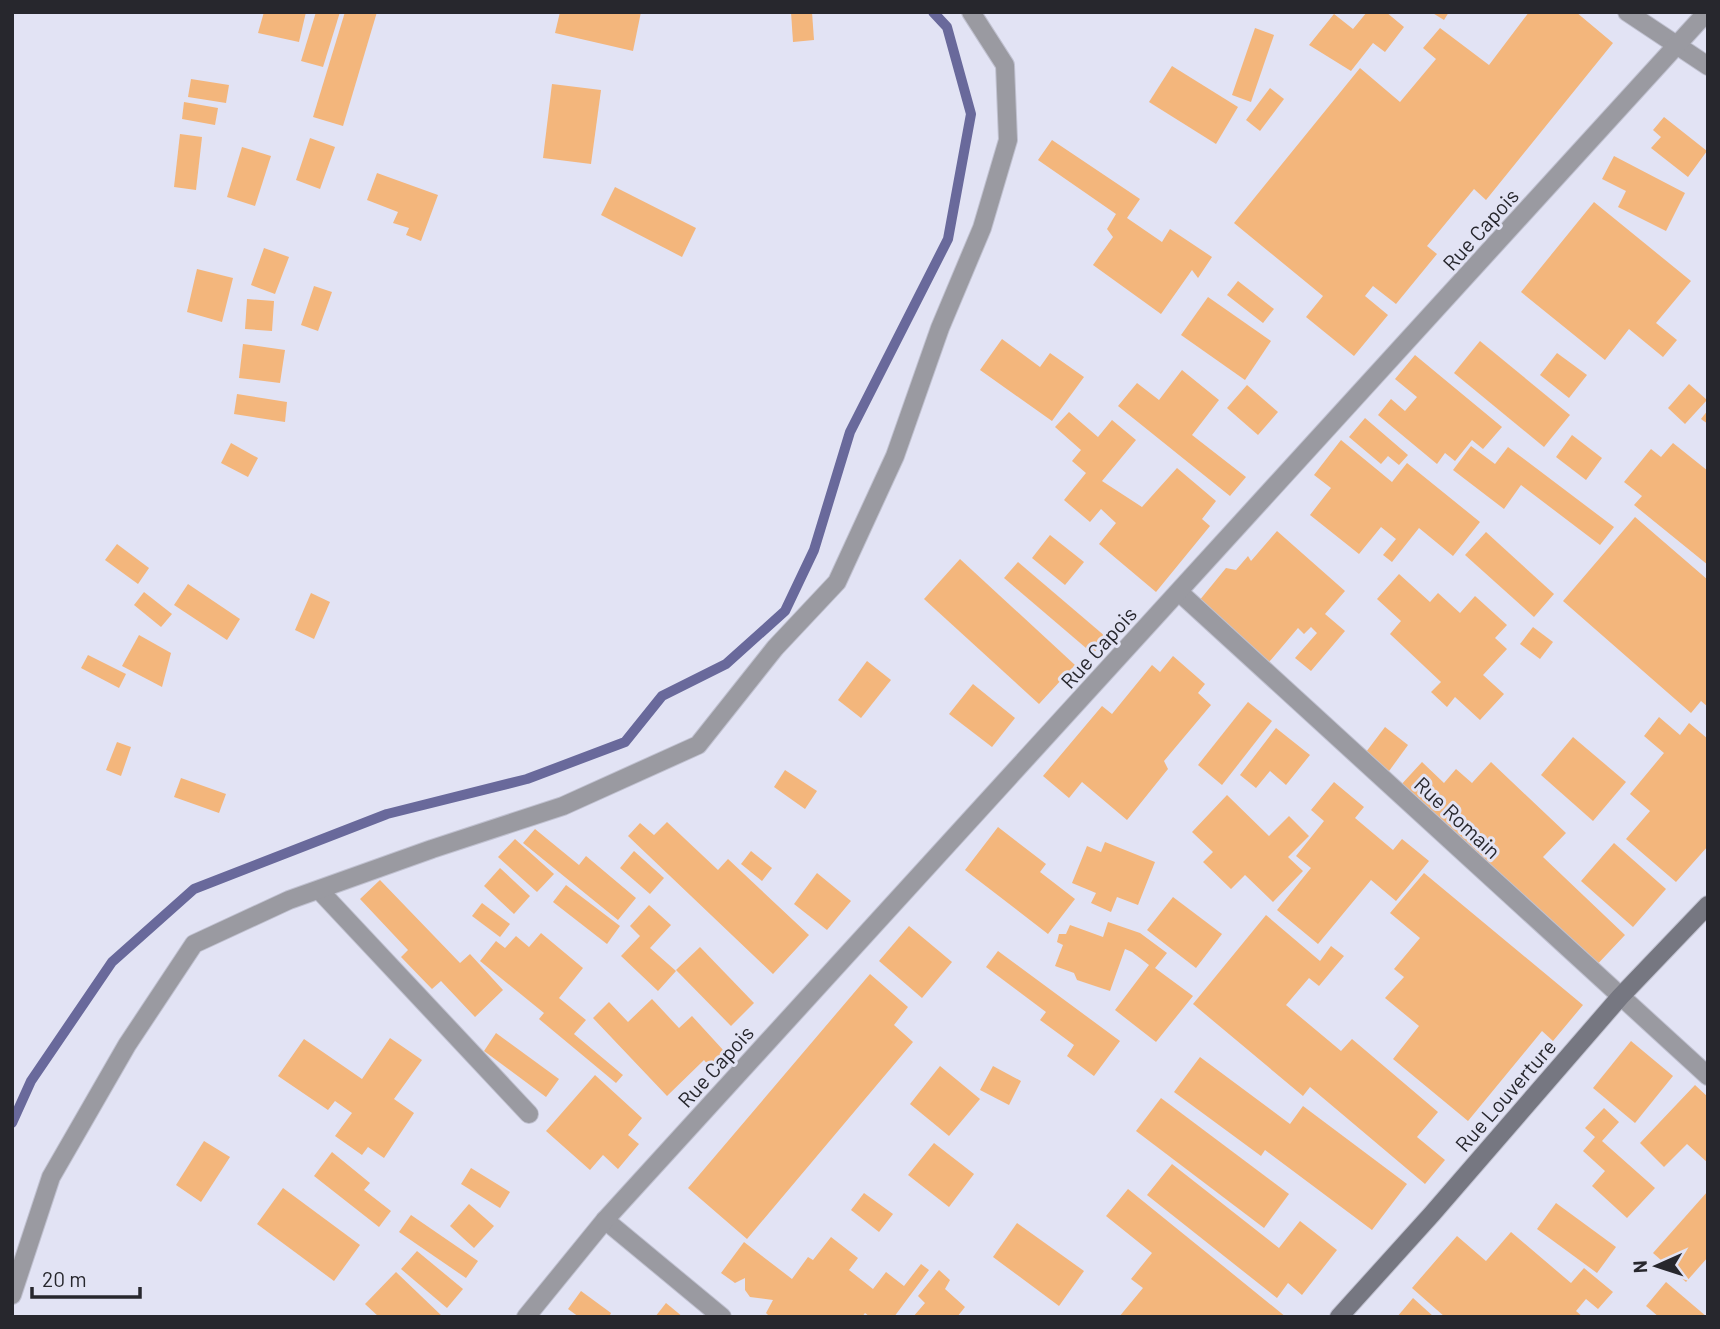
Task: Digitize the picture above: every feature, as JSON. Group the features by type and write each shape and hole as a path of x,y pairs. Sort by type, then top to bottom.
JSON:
{"main road":[{"name":"Rue Louverture","path":"1339,1317 1620,997 1708,905"}],"street":[{"path":"12,1295 51,1177 127,1045 194,944 289,900 563,807 698,744 775,648 837,582 895,456 940,328 982,228 1008,139 1005,65 971,12"},
{"path":"1627,12 1708,65"},
{"name":"Rue Capois","path":"526,1317 605,1220 1707,12"},
{"name":"Rue Romain","path":"1179,592 1708,1076"},
{"path":"319,890 529,1114"},
{"path":"605,1220 722,1317"}],"building":[{"path":"264,12 306,12 299,42 258,33"},
{"path":"316,12 340,12 323,67 301,61"},
{"path":"345,12 377,12 343,126 313,117"},
{"path":"560,12 641,12 633,51 555,33"},
{"path":"791,12 812,12 814,40 793,42"},
{"path":"1367,12 1386,12 1404,27 1385,52 1373,43 1351,71 1309,45 1334,14 1353,29"},
{"path":"1431,12 1449,12 1444,20"},
{"path":"1529,12 1576,12 1613,43 1486,200 1474,189 1427,246 1437,254 1396,304 1373,286 1365,296 1388,315 1354,356 1306,317 1323,296 1234,223 1360,68 1400,102 1436,59 1423,48 1440,28 1489,65"},
{"path":"1255,28 1274,35 1251,102 1232,95"},
{"path":"1172,66 1238,107 1216,144 1149,102"},
{"path":"191,79 229,85 226,103 188,97"},
{"path":"552,84 601,90 591,164 543,158"},
{"path":"1270,88 1284,99 1260,131 1246,120"},
{"path":"184,102 218,108 215,125 182,119"},
{"path":"1664,117 1707,151 1688,177 1651,148 1661,137 1653,130"},
{"path":"180,134 202,137 196,190 174,187"},
{"path":"310,138 335,147 320,189 296,180"},
{"path":"1052,140 1140,199 1127,218 1162,242 1170,229 1212,257 1198,278 1192,270 1161,314 1093,265 1113,237 1107,229 1116,214 1038,160"},
{"path":"242,147 271,156 255,206 227,197"},
{"path":"1614,156 1685,193 1666,231 1618,207 1626,191 1602,179"},
{"path":"377,173 438,195 421,241 406,235 409,228 393,223 398,212 367,200"},
{"path":"615,187 696,228 682,257 601,215"},
{"path":"1594,202 1691,281 1656,323 1677,340 1663,357 1629,329 1605,360 1521,292"},
{"path":"264,248 289,257 275,294 251,285"},
{"path":"197,269 233,278 222,322 187,312"},
{"path":"1238,281 1274,309 1263,323 1227,295"},
{"path":"314,286 332,292 318,331 301,325"},
{"path":"1208,297 1271,341 1245,380 1181,335"},
{"path":"247,299 274,301 272,331 245,329"},
{"path":"1002,339 1040,367 1050,353 1084,377 1052,421 980,370"},
{"path":"1480,341 1570,415 1544,447 1454,373"},
{"path":"243,344 285,350 280,383 239,378"},
{"path":"1557,353 1587,375 1569,398 1540,375"},
{"path":"1415,355 1502,427 1483,449 1472,440 1455,461 1445,453 1437,464 1378,415 1391,399 1405,411 1417,397 1395,379"},
{"path":"1182,370 1219,400 1192,435 1246,477 1230,496 1118,406 1137,383 1159,400"},
{"path":"1689,384 1707,400 1685,424 1668,408"},
{"path":"1247,385 1278,412 1258,435 1227,408"},
{"path":"237,394 287,402 285,422 234,414"},
{"path":"1708,410 1708,424 1701,419"},
{"path":"1069,412 1098,437 1112,420 1136,440 1102,481 1142,507 1177,468 1216,501 1202,519 1210,526 1156,592 1099,544 1116,523 1101,509 1090,522 1064,500 1086,473 1072,461 1081,450 1055,427"},
{"path":"1365,418 1408,455 1399,465 1388,456 1381,464 1349,437"},
{"path":"1572,435 1602,458 1586,480 1556,457"},
{"path":"1341,440 1392,482 1407,463 1480,522 1453,556 1419,528 1392,562 1383,555 1396,539 1381,527 1359,554 1310,515 1331,488 1314,475"},
{"path":"231,443 258,458 248,477 221,463"},
{"path":"1673,443 1708,471 1708,565 1634,505 1642,496 1624,482 1651,449 1661,457"},
{"path":"1471,446 1495,464 1508,447 1614,527 1600,545 1521,485 1504,509 1453,470"},
{"path":"1635,517 1708,580 1708,707 1701,701 1691,713 1563,601"},
{"path":"1277,531 1345,591 1325,614 1345,631 1311,671 1295,658 1317,633 1311,627 1304,634 1298,628 1264,668 1194,607 1226,568 1236,570 1248,556 1251,561"},
{"path":"1486,532 1554,594 1534,617 1465,555"},
{"path":"1050,535 1084,562 1065,585 1032,558"},
{"path":"117,544 149,568 138,584 105,560"},
{"path":"960,559 1075,665 1039,704 924,599"},
{"path":"1018,562 1106,637 1093,654 1004,578"},
{"path":"1399,574 1430,602 1438,593 1460,613 1475,596 1507,625 1495,638 1507,649 1483,675 1504,694 1480,720 1455,697 1447,707 1431,692 1441,682 1390,634 1401,621 1377,599"},
{"path":"188,584 240,619 227,640 174,605"},
{"path":"144,592 172,614 161,627 134,605"},
{"path":"311,593 330,602 314,639 295,630"},
{"path":"1533,627 1553,642 1540,659 1520,644"},
{"path":"139,635 171,653 162,687 122,666"},
{"path":"88,655 126,674 119,688 81,668"},
{"path":"1173,656 1205,684 1198,693 1211,705 1164,761 1168,769 1127,820 1082,782 1069,798 1043,776 1102,706 1112,714 1152,665 1160,672"},
{"path":"867,661 891,680 861,718 838,700"},
{"path":"973,684 1015,718 992,747 949,714"},
{"path":"1248,702 1272,721 1222,785 1198,765"},
{"path":"1659,717 1680,735 1689,723 1708,739 1708,846 1676,882 1626,839 1650,811 1630,794 1664,753 1644,736"},
{"path":"1385,727 1408,745 1384,778 1360,760"},
{"path":"1276,728 1310,755 1286,785 1270,771 1256,788 1240,775"},
{"path":"1573,737 1626,782 1593,821 1541,775"},
{"path":"117,742 131,747 121,776 106,770"},
{"path":"1422,762 1444,783 1456,769 1472,783 1491,762 1566,833 1543,857 1625,935 1592,970 1399,787"},
{"path":"785,770 817,791 805,809 774,787"},
{"path":"181,778 226,794 219,813 174,797"},
{"path":"1334,782 1364,807 1355,818 1393,850 1402,839 1429,861 1396,901 1371,880 1318,944 1277,910 1311,868 1296,856 1324,821 1311,810"},
{"path":"1227,795 1269,836 1289,816 1309,836 1288,857 1303,871 1273,902 1245,875 1231,889 1203,862 1213,852 1192,832"},
{"path":"667,822 718,870 728,859 809,935 773,974 628,836 640,823 654,835"},
{"path":"998,827 1046,864 1040,872 1075,899 1048,934 965,870"},
{"path":"535,829 579,865 586,856 636,898 618,920 523,843"},
{"path":"515,839 554,874 537,892 498,857"},
{"path":"1105,842 1155,862 1138,905 1117,897 1111,912 1091,903 1096,893 1072,883 1087,846 1101,852"},
{"path":"1614,843 1666,889 1633,927 1581,881"},
{"path":"634,851 664,878 650,894 620,868"},
{"path":"751,851 772,868 762,881 741,864"},
{"path":"500,868 530,896 514,914 484,886"},
{"path":"817,873 851,901 827,930 794,904"},
{"path":"1424,873 1583,1005 1553,1041 1542,1031 1468,1121 1393,1059 1419,1026 1385,998 1404,977 1394,969 1420,938 1390,913"},
{"path":"380,880 460,963 470,954 503,990 475,1017 441,981 432,989 401,957 408,950 360,899"},
{"path":"566,885 620,926 607,944 553,902"},
{"path":"1173,897 1222,934 1196,968 1147,930"},
{"path":"482,903 510,924 500,937 472,916"},
{"path":"649,905 671,925 650,948 676,971 658,991 621,956 640,936 630,926"},
{"path":"1266,915 1320,961 1331,946 1344,956 1319,986 1309,978 1286,1005 1341,1051 1352,1039 1438,1112 1417,1137 1445,1160 1425,1184 1310,1087 1303,1096 1193,1004"},
{"path":"1108,922 1140,933 1167,953 1155,968 1193,996 1156,1042 1115,1010 1149,965 1132,952 1125,949 1110,991 1077,980 1074,973 1055,966 1063,945 1057,942 1059,934 1066,934 1070,925 1103,937"},
{"path":"909,926 952,962 922,998 879,961"},
{"path":"541,933 583,968 559,998 586,1020 574,1034 623,1075 616,1083 539,1019 544,1013 480,961 496,941 505,948 516,936 529,947"},
{"path":"700,947 754,1003 731,1026 676,970"},
{"path":"998,951 1120,1041 1094,1076 1067,1056 1074,1045 1040,1020 1046,1012 986,967"},
{"path":"870,974 908,1007 894,1025 913,1042 747,1239 688,1188"},
{"path":"652,999 679,1028 692,1016 724,1051 709,1066 704,1060 667,1096 593,1018 609,1002 628,1022"},
{"path":"496,1033 559,1079 546,1097 484,1051"},
{"path":"390,1038 422,1060 394,1099 414,1113 384,1158 368,1147 362,1155 335,1136 352,1113 335,1101 328,1110 278,1076 304,1039 362,1079"},
{"path":"1631,1041 1673,1076 1635,1123 1593,1088"},
{"path":"1200,1057 1290,1124 1303,1106 1407,1184 1372,1230 1265,1150 1261,1156 1174,1092"},
{"path":"940,1066 980,1099 949,1136 910,1104"},
{"path":"993,1066 1021,1081 1009,1105 980,1090"},
{"path":"595,1075 642,1118 628,1135 639,1144 618,1169 603,1155 590,1170 546,1131"},
{"path":"1695,1085 1708,1097 1708,1163 1687,1144 1664,1167 1640,1143"},
{"path":"1161,1098 1289,1194 1264,1228 1136,1131"},
{"path":"1604,1108 1619,1122 1602,1141 1655,1188 1627,1218 1592,1186 1605,1171 1583,1151 1595,1137 1585,1128"},
{"path":"204,1141 230,1157 201,1202 176,1185"},
{"path":"934,1143 974,1174 949,1207 908,1175"},
{"path":"332,1152 370,1183 364,1190 391,1211 379,1227 314,1176"},
{"path":"1172,1164 1279,1248 1300,1221 1337,1250 1302,1295 1288,1283 1277,1298 1147,1195"},
{"path":"471,1168 510,1192 500,1208 461,1184"},
{"path":"283,1188 360,1245 334,1281 257,1224"},
{"path":"1128,1189 1286,1317 1119,1317 1143,1288 1131,1279 1152,1253 1106,1216"},
{"path":"1708,1191 1708,1257 1686,1282 1653,1253"},
{"path":"864,1193 893,1214 879,1232 851,1210"},
{"path":"1556,1203 1616,1247 1597,1273 1537,1229"},
{"path":"469,1204 494,1226 474,1248 450,1226"},
{"path":"411,1215 478,1261 466,1278 399,1232"},
{"path":"1017,1223 1084,1271 1059,1306 993,1257"},
{"path":"1511,1232 1571,1283 1584,1268 1613,1292 1598,1309 1586,1299 1576,1311 1583,1317 1445,1317 1412,1288 1457,1236 1486,1261"},
{"path":"831,1237 858,1258 849,1270 873,1289 886,1272 904,1286 921,1264 929,1270 894,1317 870,1317 865,1313 862,1317 770,1317 766,1313 773,1300 750,1297 745,1290 745,1278 735,1283 721,1273 744,1242 792,1279 808,1257 813,1260"},
{"path":"417,1251 463,1289 447,1308 401,1269"},
{"path":"939,1270 950,1280 945,1289 965,1307 957,1317 913,1317 925,1303 918,1296"},
{"path":"396,1272 443,1317 379,1317 365,1304"},
{"path":"1666,1282 1707,1317 1659,1317 1646,1306"},
{"path":"581,1291 611,1313 609,1317 579,1317 568,1309"},
{"path":"1413,1298 1434,1317 1397,1317"},
{"path":"666,1303 683,1317 655,1317"}],"waterway":[{"path":"12,1123 31,1081 112,962 194,889 387,814 527,779 625,742 662,696 726,664 785,611 814,550 850,432 948,239 971,114 947,27 933,12"}]}
